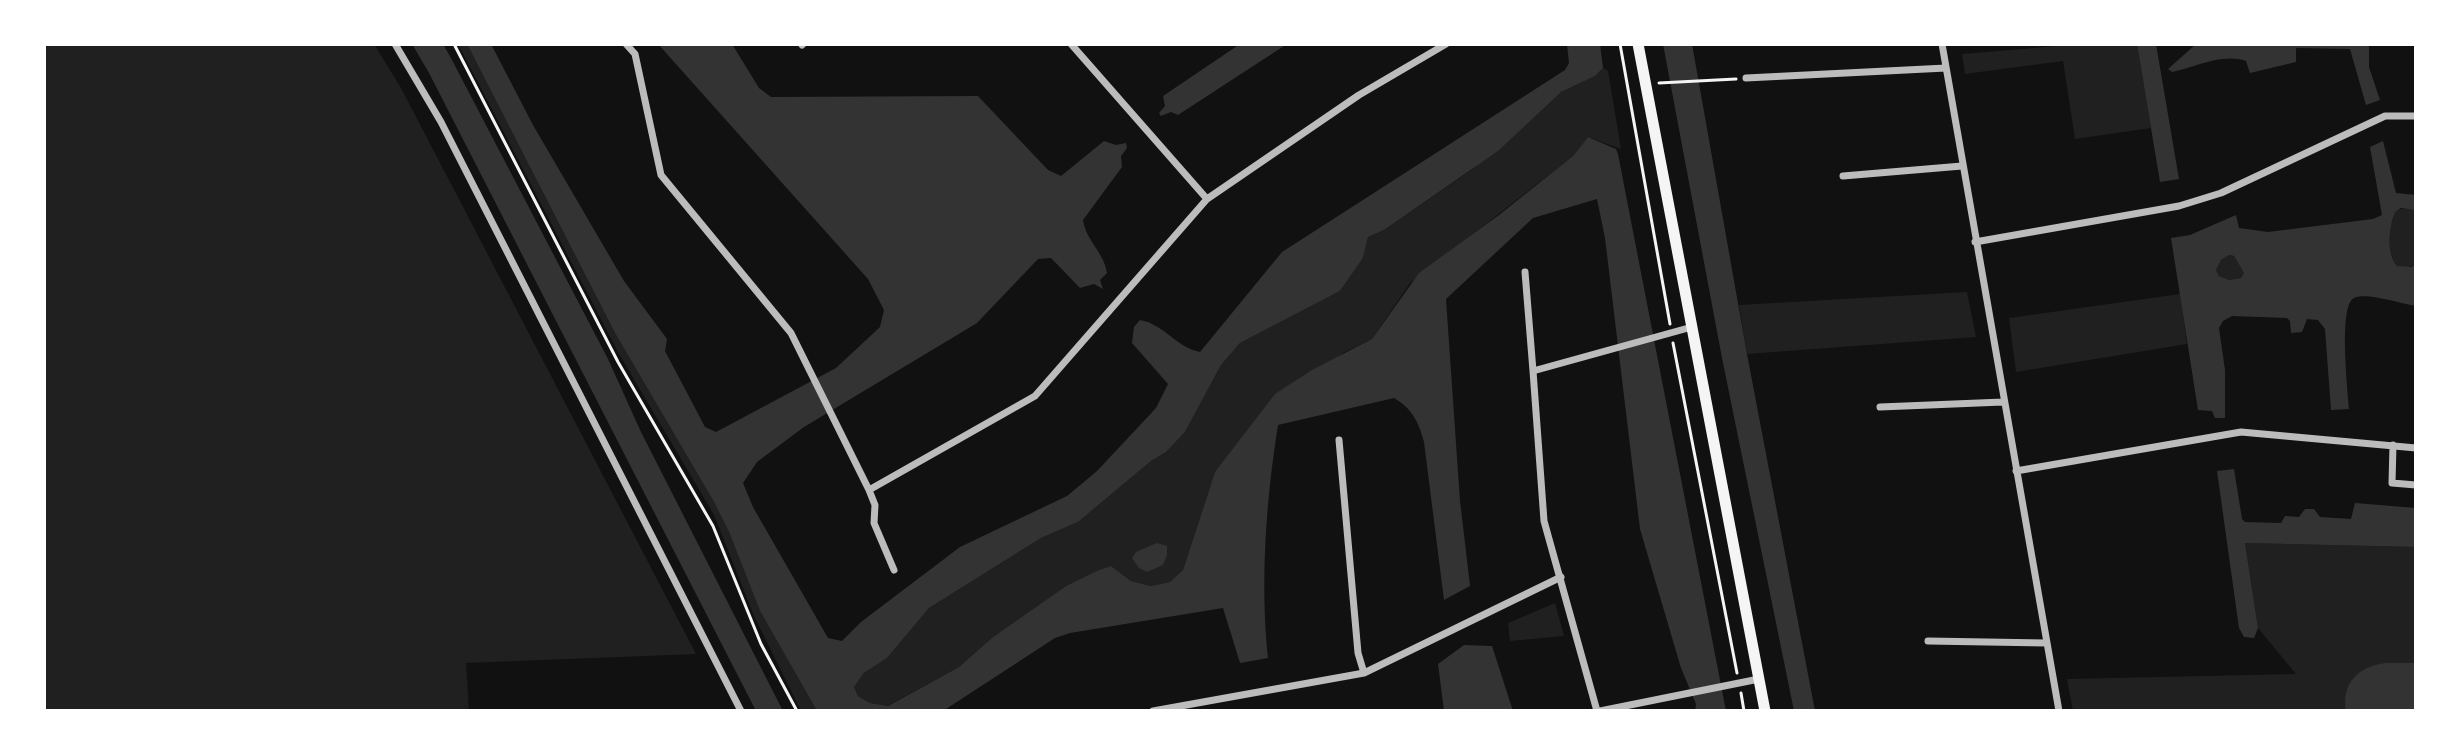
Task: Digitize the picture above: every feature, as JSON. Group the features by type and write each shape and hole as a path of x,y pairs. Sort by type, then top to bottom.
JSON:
{"main road":[{"path":"1638,44 1765,711"}],"street":[{"path":"395,44 441,122 741,711"},
{"path":"626,44 635,54 661,175 791,333 869,490 875,505 874,523 894,570"},
{"path":"1071,44 1207,199"},
{"path":"869,490 1035,396 1207,199 1347,103 1446,44"},
{"path":"1942,44 2059,711"},
{"path":"1746,78 1946,68"},
{"path":"1975,242 2179,206 2221,193 2385,116 2416,116"},
{"path":"1843,176 1962,166"},
{"path":"1525,272 1544,521 1599,711 1759,679"},
{"path":"1533,371 1692,327"},
{"path":"1880,407 2003,402"},
{"path":"2016,471 2241,432 2416,448"},
{"path":"1339,440 1358,653 1364,673"},
{"path":"2393,445 2392,483 2416,485"},
{"path":"1153,711 1364,673 1561,577"},
{"path":"1928,641 2046,643"}],"path":[{"path":"454,44 618,362 713,526 744,606 797,711"},
{"path":"1620,44 1667,334 1735,684 1744,711"},
{"path":"1666,83 1746,78"}],"shaded area":[{"path":"44,44 374,44 401,88 696,654 466,663 469,711 44,711"},
{"path":"412,44 443,44 452,60 608,359 641,432 783,711 756,711"},
{"path":"458,44 467,44 615,333 714,502 760,611 817,711 801,711 754,616 714,515 619,354"},
{"path":"467,44 491,44 533,125 624,281 667,339 665,351 705,427 716,432 836,368 880,327 884,310 868,279 658,44 732,44 759,88 771,97 978,96 1048,170 1061,176 1104,141 1116,145 1126,143 1127,148 1121,156 1122,167 1083,220 1105,266 1107,273 1100,280 1103,289 1094,284 1080,288 1051,258 1038,259 977,323 804,427 757,462 743,483 753,507 828,638 842,641 861,622 960,547 1067,496 1097,471 1156,408 1168,384 1132,343 1134,327 1140,320 1157,326 1184,346 1200,352 1282,252 1565,70 1569,63 1567,44 1600,44 1603,68 1595,76 1561,92 1498,151 1384,230 1368,237 1363,258 1340,291 1240,343 1221,365 1185,432 1166,452 1078,522 1041,538 929,608 887,658 864,673 854,687 858,696 870,703 888,706 959,667 993,637 1066,586 1111,566 1131,581 1151,586 1170,582 1183,570 1215,472 1275,394 1312,370 1372,339 1419,273 1573,156 1588,137 1616,149 1618,154 1726,711 1695,711 1696,704 1681,668 1640,529 1605,238 1597,199 1533,218 1446,299 1460,501 1470,586 1444,600 1424,442 1414,417 1406,406 1394,398 1278,425 1266,542 1264,600 1268,658 1240,663 1223,608 1055,638 943,711 817,711 760,611 714,502 615,333"},
{"path":"1240,44 1287,44 1178,115 1171,112 1161,116 1159,113 1165,106 1163,96"},
{"path":"1663,44 1692,44 1815,711 1794,711 1722,358"},
{"path":"2081,44 2137,44 2151,128 2075,139 2063,61 1965,74 1962,54"},
{"path":"2137,44 2156,44 2179,179 2160,182"},
{"path":"2196,44 2369,44 2369,67 2380,100 2366,105 2350,49 2296,48 2296,62 2250,73 2246,61 2237,59 2218,60 2172,72 2168,69"},
{"path":"1603,68 1608,71 1621,149 1588,137 1573,156 1410,283 1372,339 1343,353 1215,472 1183,570 1170,582 1152,586 1131,581 1111,566 1066,586 993,637 959,667 887,706 870,703 858,696 854,687 864,673 887,658 929,608 1041,538 1078,522 1166,452 1185,432 1221,365 1240,343 1340,291 1363,258 1368,237 1384,230 1470,171 1561,92 1595,76"},
{"path":"2383,141 2396,193 2416,195 2416,210 2401,208 2395,212 2390,240 2391,254 2397,266 2412,267 2416,263 2416,306 2367,296 2354,298 2349,304 2345,331 2349,409 2331,410 2325,329 2318,320 2307,319 2302,332 2291,333 2287,318 2232,316 2223,321 2219,328 2225,370 2225,418 2215,418 2212,411 2198,410 2171,238 2190,235 2236,215 2239,228 2268,232 2373,219 2382,215 2370,147","holes":["2229,255 2234,256 2244,273 2241,278 2229,280 2219,276 2216,270 2221,260"]},
{"path":"2409,207 2416,210 2416,263 2405,268 2397,266 2394,260 2390,232 2395,211"},
{"path":"2229,255 2234,256 2244,273 2241,278 2229,280 2219,276 2216,270 2221,260"},
{"path":"1967,292 1976,337 1747,354 1739,305"},
{"path":"2180,294 2187,344 2016,372 2009,318"},
{"path":"2234,469 2245,522 2281,523 2285,516 2299,517 2305,509 2314,509 2320,517 2351,519 2355,503 2416,508 2416,547 2245,543 2258,628 2254,638 2244,637 2239,628 2217,471"},
{"path":"1157,543 1167,546 1163,565 1147,572 1139,568 1132,558 1136,552"},
{"path":"2245,543 2416,547 2416,711 2073,711 2067,679 2296,674 2258,628"},
{"path":"1555,603 1564,636 1510,641 1508,623"},
{"path":"1464,645 1492,646 1513,711 1444,711 1438,664"},
{"path":"2386,663 2416,663 2416,711 2346,711 2346,692 2354,678 2368,668"}]}
